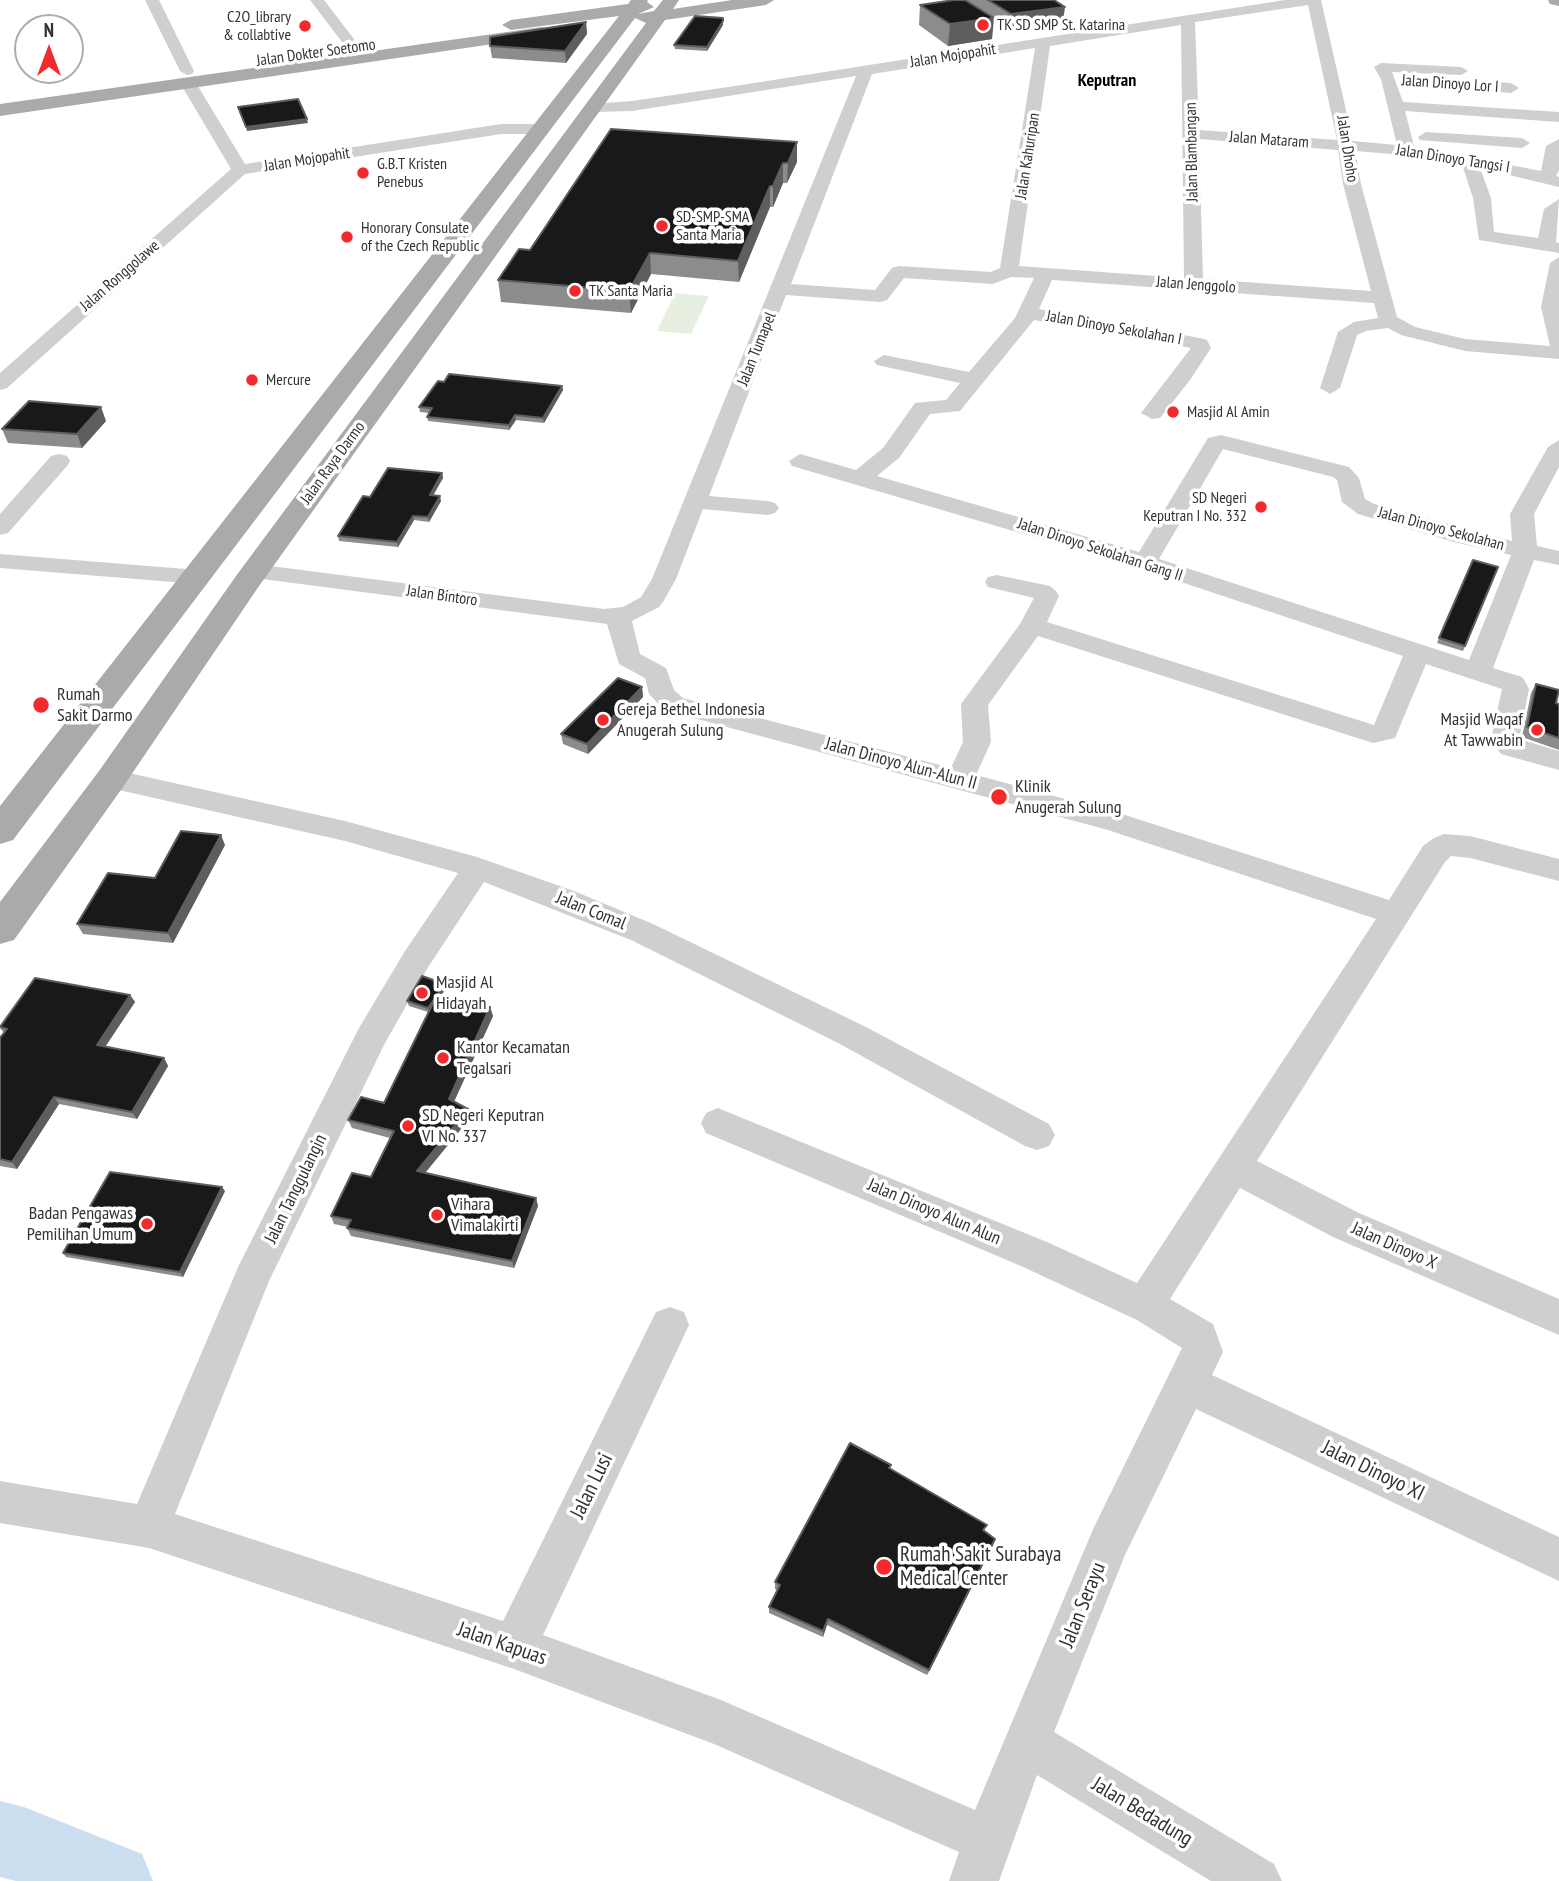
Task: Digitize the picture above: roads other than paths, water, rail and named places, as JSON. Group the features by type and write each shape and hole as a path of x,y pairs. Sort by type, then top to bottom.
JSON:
{"main road":[{"path":"0,831 541,129 649,8 695,0"},
{"path":"649,8 766,0"},
{"name":"Jalan Dokter Soetomo","path":"0,98 188,77 649,8"},
{"name":"Jalan Dokter Soetomo","path":"0,110 353,47 649,8"},
{"name":"Jalan Raya Darmo","path":"0,930 111,779 255,571 595,107 649,8"},
{"path":"405,306 419,312 446,309"},
{"path":"386,330 406,322 422,324 428,332"}],"street":[{"path":"152,0 188,77 240,170"},
{"path":"317,0 353,47"},
{"name":"Jalan Mojopahit","path":"595,107 632,106 1313,0"},
{"name":"Jalan Dhoho","path":"1313,0 1340,107 1352,184 1390,322"},
{"name":"Jalan Blambangan","path":"1188,19 1194,285"},
{"name":"Jalan Kahuripan","path":"1009,271 1043,42"},
{"name":"Jalan Tumapel","path":"623,616 650,602 661,588 693,501 781,289 866,71"},
{"path":"1387,78 1461,71"},
{"path":"1387,78 1412,91 1438,94"},
{"path":"1387,78 1405,143 1522,143"},
{"name":"Jalan Dinoyo Lor I","path":"1387,78 1511,88"},
{"path":"1396,106 1559,117"},
{"name":"Jalan Mojopahit","path":"240,170 501,129 541,129"},
{"name":"Jalan Mataram","path":"1192,134 1346,146"},
{"name":"Jalan Dinoyo Tangsi I","path":"1346,146 1405,143 1471,162 1524,171 1553,180"},
{"path":"1553,180 1555,146 1559,144"},
{"path":"1471,162 1482,198 1485,236 1553,247 1553,209 1559,204"},
{"name":"Jalan Ronggolawe","path":"6,378 240,170"},
{"name":"Jalan Jenggolo","path":"781,289 880,296 900,272 993,278 1009,271 1382,298"},
{"path":"1558,271 1551,307 1559,344"},
{"path":"861,478 891,453 923,408 949,409 972,379 998,353 1027,313 1045,274"},
{"name":"Jalan Dinoyo Sekolahan I","path":"1027,313 1200,344 1201,348 1183,376 1152,413"},
{"path":"1330,388 1348,332 1361,326 1390,322 1420,334 1465,345 1559,353"},
{"path":"2,353 6,378"},
{"path":"884,361 972,379"},
{"name":"Jalan Dinoyo Sekolahan","path":"1145,562 1216,443 1341,472 1348,478 1354,502 1366,509 1525,551"},
{"path":"1478,672 1525,551 1522,514 1559,447"},
{"path":"0,528 59,461"},
{"name":"Jalan Dinoyo Sekolahan Gang II","path":"800,461 1145,562 1513,683 1516,689 1505,740 1511,747 1559,761"},
{"path":"693,501 767,508"},
{"path":"1525,551 1559,558"},
{"path":"0,561 198,577"},
{"name":"Jalan Bintoro","path":"255,571 623,616"},
{"path":"960,779 976,748 974,704 1032,626 1046,594 996,582"},
{"name":"Jalan Dinoyo Alun-Alun II","path":"623,616 628,658 657,674 662,694 674,704 1115,822 1394,913"},
{"path":"1032,626 1373,734 1385,732 1408,649"},
{"name":"Jalan Comal","path":"111,779 345,831 477,868 642,932 852,1035 1037,1135"},
{"path":"1149,1307 1149,1300 1232,1166 1434,854 1444,845 1470,847 1559,870"},
{"name":"Jalan Tanggulangin","path":"149,1527 252,1277 365,1049 416,960 477,868"},
{"name":"Jalan Dinoyo Alun Alun","path":"718,1122 1034,1254 1149,1307 1199,1337"},
{"name":"Jalan Dinoyo X","path":"1232,1166 1346,1225 1559,1317"},
{"name":"Jalan Lusi","path":"514,1647 670,1325"},
{"name":"Jalan Serayu","path":"981,1860 1109,1542 1203,1352 1199,1337"},
{"name":"Jalan Dinoyo XI","path":"1186,1384 1559,1559"},
{"name":"Jalan Kapuas","path":"0,1502 149,1527 514,1647 721,1723 981,1860"},
{"name":"Jalan Bedadung","path":"1028,1743 1257,1881"}],"waterway":[{"path":"0,1839 24,1845 115,1881"}],"place":[{"name":"TK SD SMP St. Katarina","path":"983,25"},
{"name":"C2O_library & collabtive","path":"305,26"},
{"name":"G.B.T Kristen Penebus","path":"363,173"},
{"name":"SD-SMP-SMA Santa Maria","path":"662,226"},
{"name":"Honorary Consulate of the Czech Republic","path":"347,237"},
{"name":"TK Santa Maria","path":"575,291"},
{"name":"Mercure","path":"252,380"},
{"name":"Masjid Al Amin","path":"1173,412"},
{"name":"SD Negeri Keputran I No. 332","path":"1261,507"},
{"name":"Rumah Sakit Darmo","path":"41,705"},
{"name":"Gereja Bethel Indonesia Anugerah Sulung","path":"603,720"},
{"name":"Masjid Waqaf At Tawwabin","path":"1537,730"},
{"name":"Klinik Anugerah Sulung","path":"999,797"},
{"name":"Masjid Al Hidayah","path":"422,993"},
{"name":"Kantor Kecamatan Tegalsari","path":"443,1058"},
{"name":"SD Negeri Keputran VI No. 337","path":"408,1126"},
{"name":"Vihara Vimalakirti","path":"437,1215"},
{"name":"Badan Pengawas Pemilihan Umum","path":"147,1224"},
{"name":"Rumah Sakit Surabaya Medical Center","path":"884,1567"}],"district":[{"name":"Keputran","path":"1107,81"}]}
